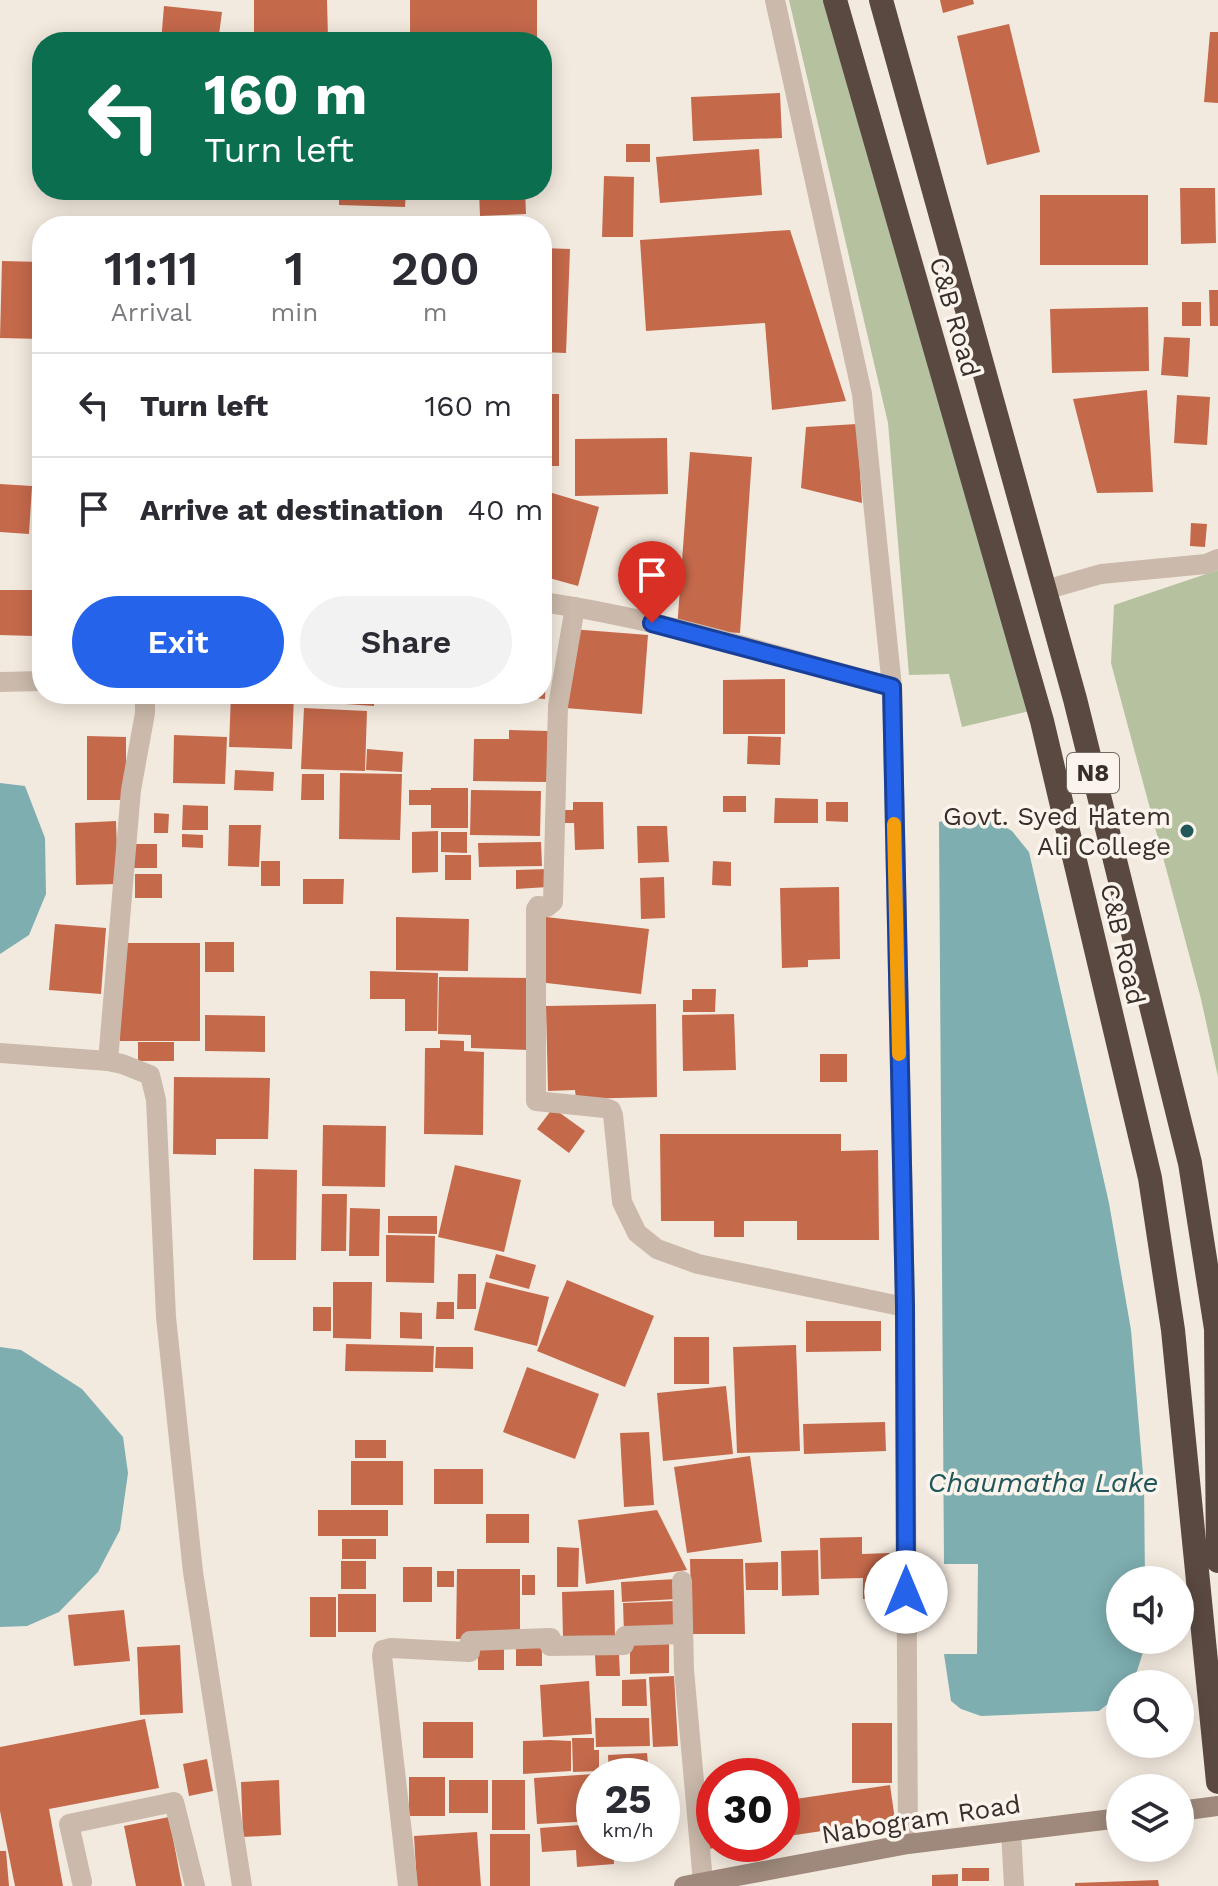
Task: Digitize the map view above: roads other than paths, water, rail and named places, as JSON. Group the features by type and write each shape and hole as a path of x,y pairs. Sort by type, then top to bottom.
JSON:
{"highway":[{"name":"C&B Road","path":"835,0 1042,721 1150,1178 1173,1330 1218,1782"},
{"name":"C&B Road","path":"881,0 1075,699 1190,1163 1216,1329 1218,1561"}],"main road":[{"path":"1194,1809 1218,1806"},
{"name":"Nabogram Road","path":"694,1884 908,1844 1106,1820"}],"street":[{"path":"775,0 862,394 892,687 905,1307 908,1844"},
{"path":"1045,590 1101,574 1206,564 1218,559"},
{"path":"552,604 677,629 892,687"},
{"path":"575,607 558,706 553,902 536,909 536,1101 611,1110 622,1202 637,1233 657,1249 698,1264 905,1307"},
{"path":"0,682 32,681"},
{"path":"108,1061 131,790 145,704"},
{"path":"0,1053 108,1061 150,1075 156,1100 166,1317 193,1572 242,1886"},
{"path":"682,1581 694,1884"},
{"path":"408,1886 383,1650 470,1652 470,1641 549,1638 550,1646 624,1645 625,1636 683,1634"},
{"path":"82,1882 69,1824 174,1802 195,1886"},
{"path":"1011,1831 1014,1886"}],"water":[{"path":"0,783 25,786 45,838 46,894 29,935 0,954"},
{"name":"Chaumatha Lake","path":"961,817 988,817 1012,831 1029,852 1109,1203 1131,1330 1144,1486 1145,1566 1106,1566 1106,1654 1142,1654 1137,1670 1106,1670 1106,1705 1099,1711 981,1716 961,1709 951,1701 944,1654 977,1654 978,1564 944,1564 939,822"},
{"path":"0,1347 21,1350 82,1389 123,1437 128,1473 120,1530 98,1572 59,1612 27,1626 0,1627"}],"place":[{"name":"Govt. Syed Hatem Ali College","path":"1187,831"}]}
